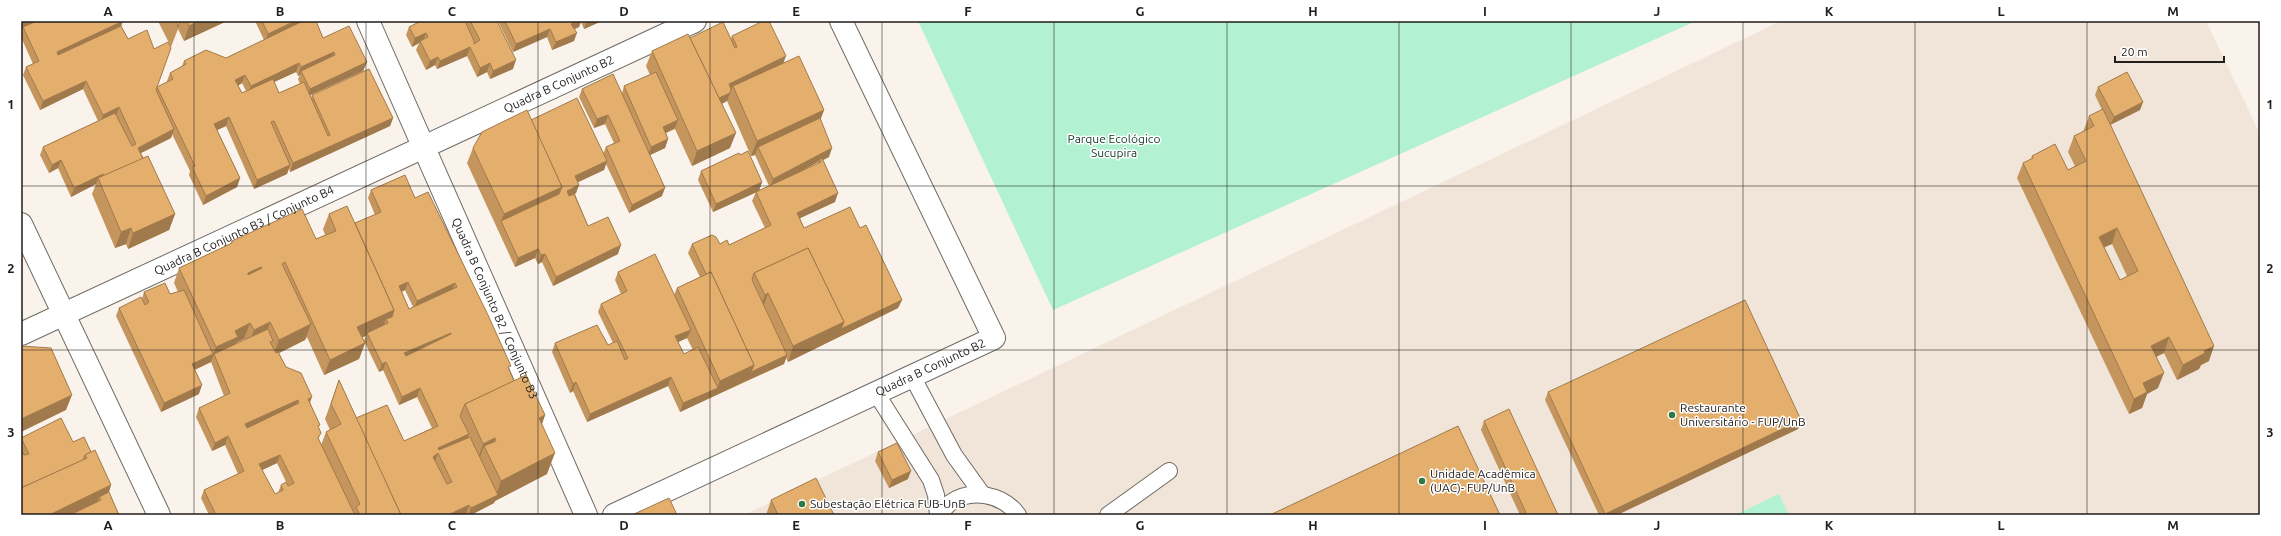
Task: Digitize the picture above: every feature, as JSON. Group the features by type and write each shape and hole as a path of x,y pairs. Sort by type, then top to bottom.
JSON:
{"street":[{"name":"Quadra B Conjunto B2 / Conjunto B3","path":"368,21 586,515"},
{"name":"Quadra B Conjunto B2","path":"423,146 695,21"},
{"name":"Quadra B Conjunto B2","path":"614,515 994,338 841,21"},
{"name":"Quadra B Conjunto B3 / Conjunto B4","path":"21,334 423,146"},
{"path":"21,224 159,515"}],"lane":[{"path":"912,376 954,455 982,494"},
{"path":"876,392 931,480 936,496 939,515"},
{"path":"1096,515 1110,513 1169,471"},
{"path":"939,515 950,503 965,496 982,494 998,499 1012,508 1018,515"}],"shaded area":[{"path":"1781,21 2206,21 2260,134 2260,515 744,515"}],"green space":[{"name":"Parque Ecológico Sucupira","path":"918,21 1696,21 1053,310"},
{"path":"1779,494 1789,515 1735,515"}],"building":[{"path":"37,21 123,21 57,52 58,55 121,26 128,39 147,30 154,49 168,42 171,48 156,90 174,129 138,148 143,159 104,176 103,174 74,188 61,160 52,165 43,147 115,113 132,146 136,144 119,107 103,115 86,81 43,101 26,67 39,61 23,27"},
{"path":"176,21 180,21 178,27"},
{"path":"187,21 199,21 189,26"},
{"path":"262,21 295,21 268,34"},
{"path":"303,21 316,21 323,38 349,26 367,62 310,89 301,71 335,55 334,52 301,67 299,63 251,86 245,75 235,80 242,93 273,79 279,93 304,82 328,136 330,135 312,95 369,69 393,118 293,163 274,121 271,122 290,165 257,180 229,117 214,124 240,178 206,196 192,167 195,166 157,87 173,79 170,73 186,64 184,61 206,50 226,58"},
{"path":"421,21 465,21 474,44 480,40 470,21 497,21 516,60 493,71 490,63 480,68 470,47 440,61 438,57 430,61 420,41 428,37 426,33 415,38 409,27"},
{"path":"505,21 576,21 571,24 577,33 556,42 550,29 516,44"},
{"path":"763,21 769,21 786,56 729,84 731,89 730,93 719,98 690,38 723,22 735,48 737,47 732,36"},
{"path":"688,34 736,133 697,151 652,51"},
{"path":"799,56 824,110 757,141 733,86"},
{"path":"656,72 678,120 663,127 668,139 651,147 624,86"},
{"path":"2127,72 2143,102 2114,117 2098,87"},
{"path":"613,74 665,188 632,205 606,147 620,141 608,115 597,119 582,89"},
{"path":"577,98 607,161 575,176 579,185 567,191 569,196 574,194 588,226 608,217 621,245 556,277 545,254 541,255 538,249 518,258 501,221 559,194 562,187 531,120"},
{"path":"2103,109 2214,346 2204,351 2205,353 2183,365 2169,337 2151,346 2164,373 2143,383 2147,392 2134,399 2023,163 2033,158 2032,156 2055,144 2068,170 2086,161 2074,136 2094,126 2089,116","holes":["2117,228 2138,271 2120,280 2099,237"]},
{"path":"527,110 562,187 504,214 473,148 482,132"},
{"path":"820,118 832,148 773,179 758,147"},
{"path":"748,151 762,182 716,204 701,171 739,153 740,155"},
{"path":"148,156 175,214 133,233 131,228 121,232 98,178"},
{"path":"822,158 838,193 797,213 804,228 850,207 860,228 866,225 902,300 841,329 844,322 808,248 754,273 752,280 787,355 751,372 754,365 711,272 706,274 692,244 712,235 716,237 720,244 727,240 729,245 771,225 756,192 821,162 820,159"},
{"path":"405,175 415,198 428,192 511,366 508,367 514,381 465,404 460,416 469,434 438,448 439,450 470,437 498,495 471,508 469,505 448,515 401,515 356,418 387,405 404,441 438,426 420,388 402,397 386,362 382,364 367,333 388,323 386,319 392,317 394,310 355,223 381,212 371,190","holes":["408,282 417,301 455,283 457,287 409,309 399,286","451,333 406,356 404,353","438,453 452,482 447,484 433,457"]},
{"path":"347,206 394,310 357,327 365,343 330,360 285,262 282,264 311,324 279,340 270,322 254,330 250,323 235,331 238,337 216,347 179,268 232,243 232,241 302,209 316,239 336,231 329,214","holes":["261,267 262,268 248,275 248,273"]},
{"path":"808,248 844,322 793,346 768,293 765,295 754,273"},
{"path":"655,254 691,330 675,336 684,354 698,347 718,388 683,403 671,377 590,414 576,382 573,384 555,343 597,325 608,345 617,341 625,360 628,358 601,304 627,291 618,272"},
{"path":"711,272 754,365 720,381 677,288"},
{"path":"165,283 170,294 184,290 213,354 192,364 202,385 164,403 119,308 141,297 145,305 149,302 144,292"},
{"name":"Restaurante Universitário - FUP/UnB","path":"1745,300 1801,420 1605,514 1548,392"},
{"path":"268,329 273,341 270,342 276,353 278,352 286,367 301,373 312,397 308,399 320,425 318,426 321,433 318,438 355,515 216,515 204,490 244,471 228,436 215,443 199,408 230,393 214,354","holes":["298,400 299,403 247,428 245,424","280,455 294,483 288,486 286,482 281,485 283,490 275,494 259,464"]},
{"path":"21,346 51,348 72,395 21,419"},
{"path":"526,375 545,415 539,418 555,453 501,481 484,446 496,441 495,438 483,444 465,404"},
{"path":"339,380 401,515 360,515 356,507 360,504 326,432 341,424 331,404"},
{"path":"1509,409 1558,515 1527,515 1484,421"},
{"path":"61,418 73,442 84,437 91,452 85,455 83,460 21,488 21,448 24,455 29,454 21,438"},
{"path":"1458,426 1500,515 1270,515"},
{"path":"897,443 911,471 892,480 878,452"},
{"path":"95,450 111,485 49,515 21,515 21,488 87,458 85,455"},
{"path":"816,478 834,515 778,515 771,500"},
{"path":"109,492 119,515 70,515 101,500 99,497"},
{"path":"669,498 677,515 632,515"}],"place":[{"name":"Restaurante Universitário - FUP/UnB","path":"1672,415"},
{"name":"Unidade Acadêmica (UAC)- FUP/UnB","path":"1422,481"},
{"name":"Subestação Elétrica FUB-UnB","path":"802,504"}]}
